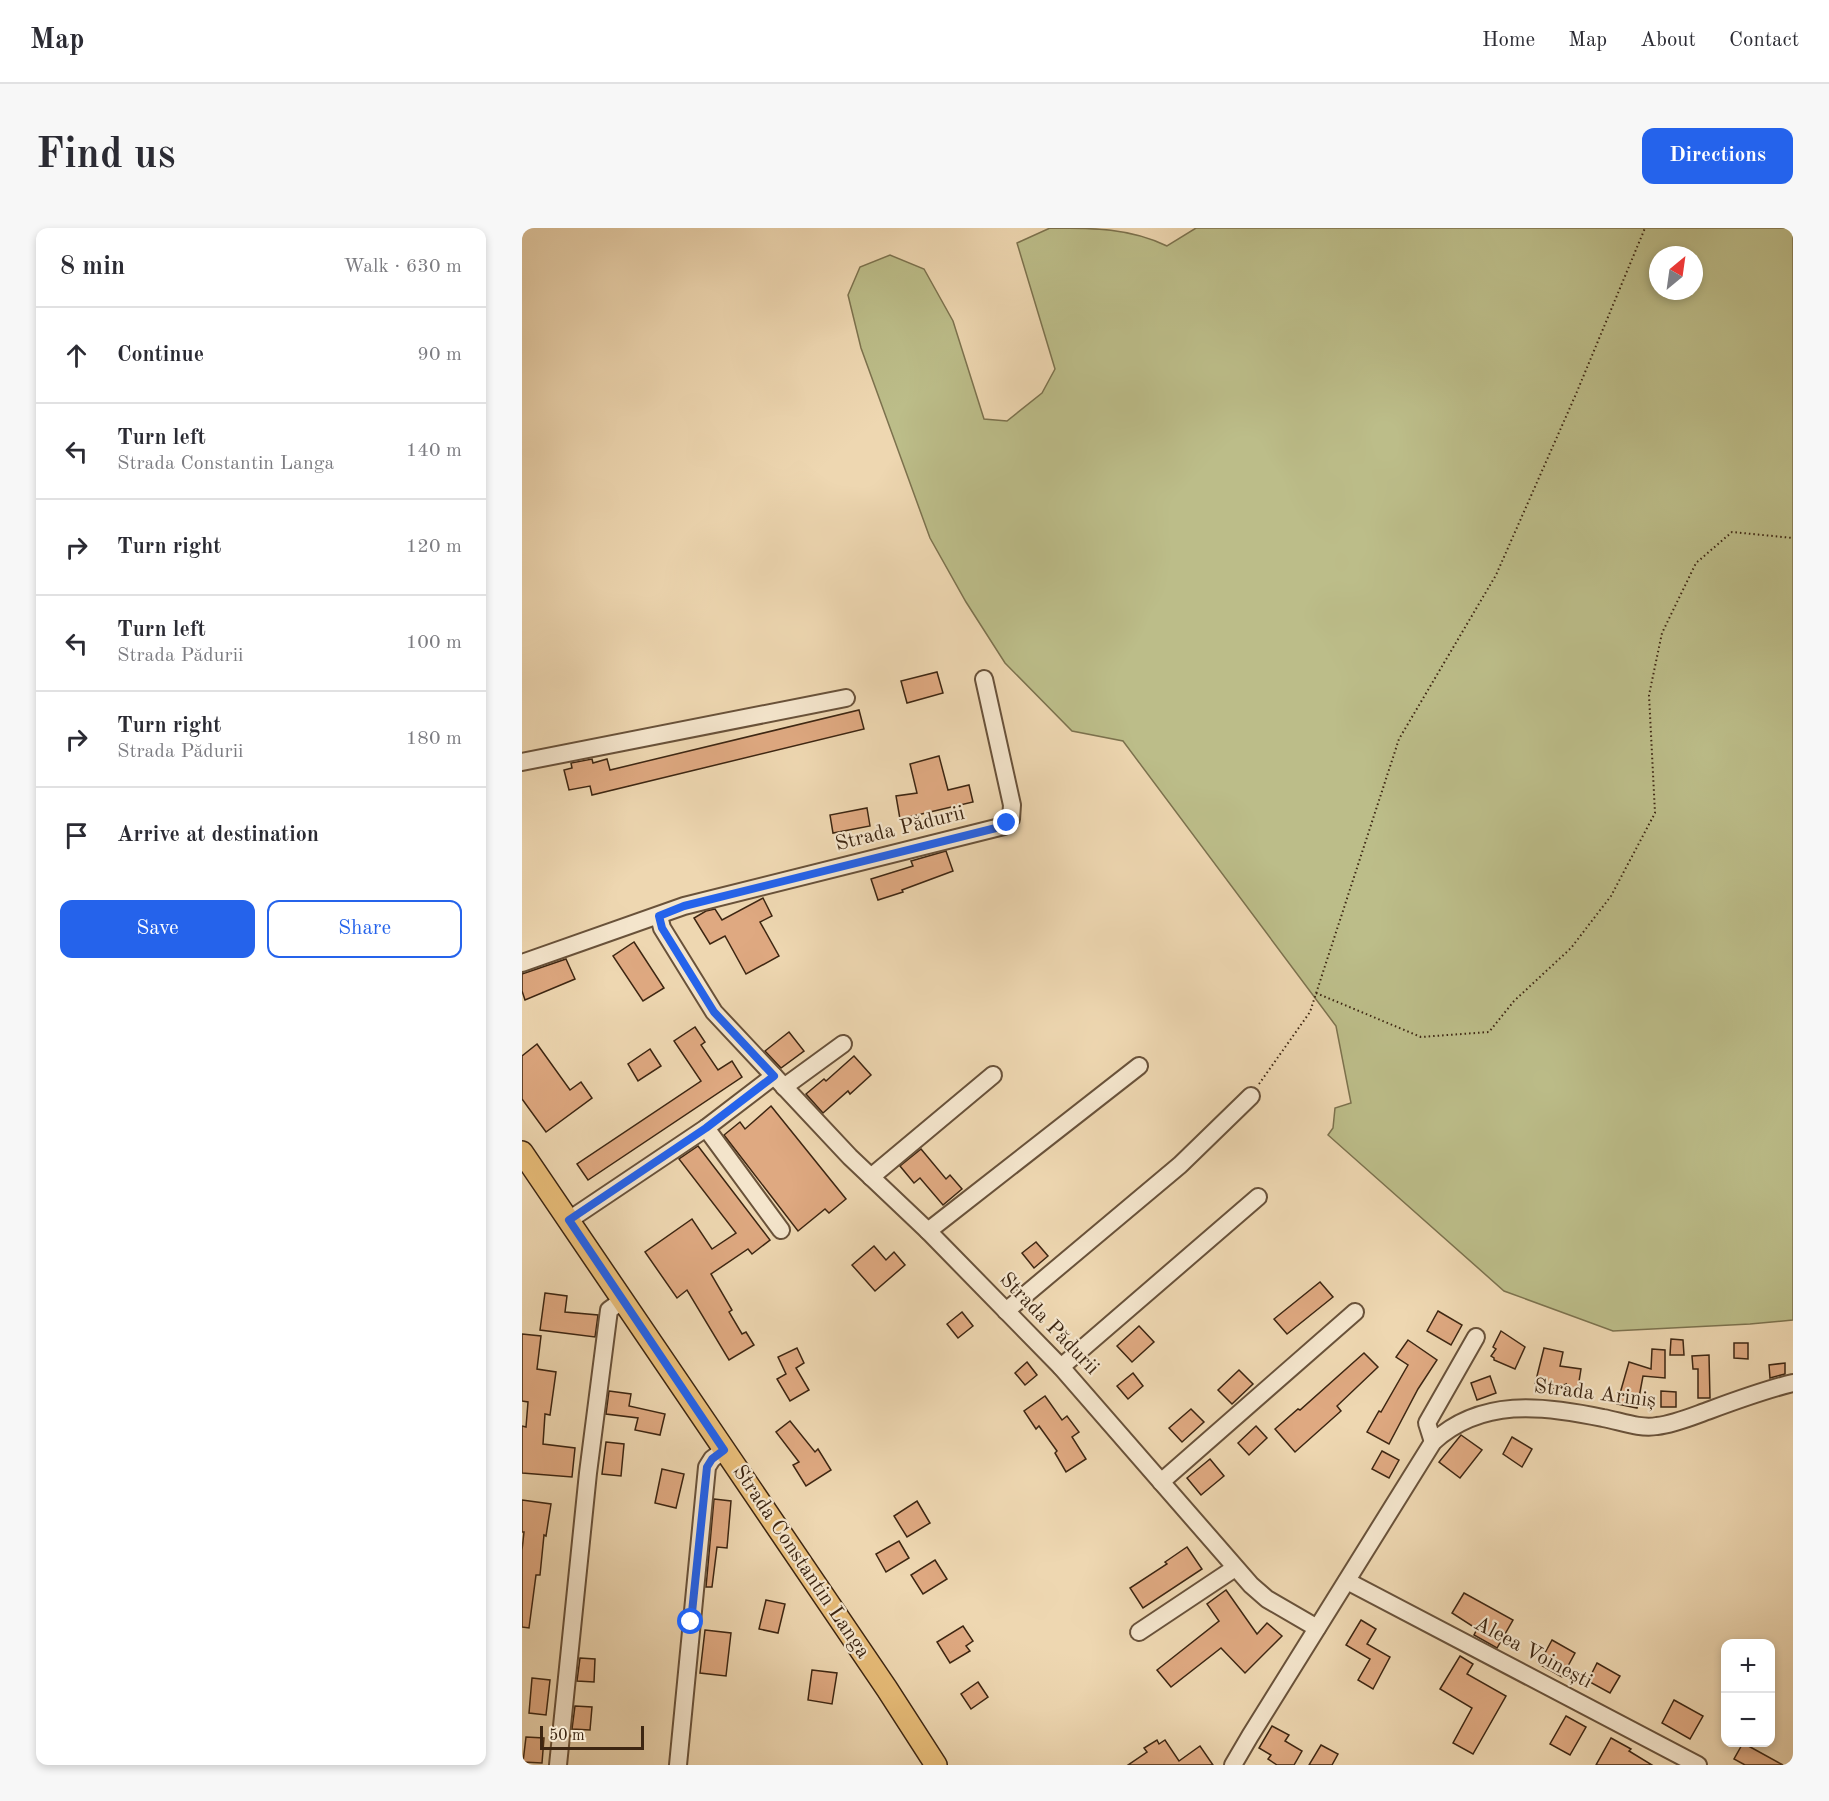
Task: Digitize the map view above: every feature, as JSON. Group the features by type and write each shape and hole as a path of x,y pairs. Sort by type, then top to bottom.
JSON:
{"main road":[{"name":"Strada Constantin Langa","path":"522,1152 887,1689 936,1765"}],"street":[{"name":"Strada Pădurii","path":"522,963 684,906 1004,826 1013,813 1012,805 984,679"},
{"path":"522,762 846,698"},
{"name":"Strada Pădurii","path":"659,916 662,928 714,1012 871,1177 928,1231 1061,1367 1235,1568 1267,1599 1317,1628"},
{"path":"569,1220 779,1081 843,1044"},
{"path":"928,1231 1139,1066"},
{"path":"871,1177 993,1075"},
{"path":"1005,1311 1180,1165 1251,1096"},
{"path":"706,1128 781,1230"},
{"path":"1061,1367 1258,1197"},
{"path":"558,1765 588,1473 609,1310 623,1300"},
{"path":"1161,1482 1355,1312"},
{"path":"1433,1442 1428,1423 1476,1337"},
{"name":"Strada Ariniș","path":"1317,1628 1433,1442 1454,1425 1496,1409 1517,1408 1575,1413 1656,1426 1673,1423 1765,1390 1793,1383"},
{"path":"678,1765 707,1467 712,1459 724,1450"},
{"path":"1139,1632 1235,1568"},
{"name":"Aleea Voinești","path":"1347,1581 1698,1765"},
{"path":"1233,1765 1317,1628"}],"path":[{"path":"1251,1096 1310,1012 1399,739 1496,575 1576,394 1645,228"},
{"path":"1316,993 1422,1036 1490,1032 1514,1001 1571,948 1611,896 1655,813 1649,695 1662,633 1696,563 1732,532 1793,538"}],"green space":[{"path":"1050,228 1125,232 1167,246 1196,228 1793,228 1793,1320 1613,1331 1504,1291 1328,1135 1333,1128 1335,1108 1351,1103 1336,1026 1123,741 1072,731 1005,663 966,602 930,538 861,348 848,295 860,267 890,255 924,269 953,321 984,419 1007,421 1042,393 1055,369 1017,243"}],"building":[{"path":"937,672 943,693 907,703 901,681"},
{"path":"859,710 864,729 592,795 590,786 569,790 564,770 572,768 571,763 592,759 593,763 607,759 610,770"},
{"path":"939,756 948,790 969,785 973,802 900,819 896,796 917,793 910,764"},
{"path":"867,808 870,826 833,833 830,815"},
{"path":"946,851 953,871 878,900 871,879 913,866 911,861"},
{"path":"763,898 772,916 760,922 779,956 746,974 725,936 710,944 694,918 715,909 722,920"},
{"path":"634,942 664,988 643,1001 613,956"},
{"path":"566,959 575,979 525,1000 522,991 522,974"},
{"path":"695,1027 705,1042 701,1045 718,1070 732,1061 742,1077 588,1180 577,1164 701,1081 674,1041"},
{"path":"789,1032 804,1051 781,1068 765,1051"},
{"path":"537,1044 570,1090 581,1082 592,1098 546,1132 522,1099 522,1056"},
{"path":"650,1049 661,1066 638,1081 628,1064"},
{"path":"854,1056 871,1075 850,1094 848,1091 823,1113 806,1094 824,1079 826,1081"},
{"path":"771,1106 846,1199 829,1213 825,1209 798,1231 724,1135 740,1122 745,1129"},
{"path":"698,1146 770,1240 752,1254 748,1249 711,1274 732,1310 729,1312 742,1334 746,1332 754,1345 729,1360 687,1290 677,1298 645,1252 692,1219 712,1249 736,1233 679,1159"},
{"path":"921,1149 946,1179 950,1175 962,1189 943,1205 920,1178 914,1183 900,1166"},
{"path":"1036,1242 1048,1256 1034,1268 1022,1253"},
{"path":"874,1246 886,1260 894,1252 905,1265 875,1291 852,1265"},
{"path":"1320,1282 1333,1297 1287,1334 1274,1319"},
{"path":"545,1293 567,1296 565,1312 598,1315 595,1337 540,1330"},
{"path":"1438,1311 1462,1325 1451,1345 1427,1331"},
{"path":"962,1312 973,1326 958,1338 947,1324"},
{"path":"1139,1326 1154,1342 1132,1362 1117,1346"},
{"path":"1501,1331 1525,1347 1515,1369 1494,1360 1491,1356 1496,1349 1493,1347"},
{"path":"522,1334 541,1336 537,1369 556,1372 550,1415 545,1414 543,1444 575,1448 572,1477 522,1473 522,1426 526,1427 528,1402 522,1401"},
{"path":"1671,1339 1683,1340 1684,1355 1670,1355"},
{"path":"1408,1340 1437,1360 1418,1389 1389,1444 1367,1432 1408,1365 1396,1357"},
{"path":"1734,1343 1748,1343 1748,1359 1734,1358"},
{"path":"797,1348 804,1363 796,1368 809,1390 790,1401 777,1379 786,1374 778,1357"},
{"path":"1544,1348 1563,1352 1560,1366 1581,1369 1577,1394 1564,1392 1566,1384 1543,1392 1535,1384"},
{"path":"1652,1349 1665,1350 1665,1378 1643,1376 1637,1408 1617,1404 1629,1362 1651,1369"},
{"path":"1364,1353 1378,1367 1337,1406 1341,1411 1295,1452 1275,1429"},
{"path":"1709,1355 1710,1398 1698,1398 1698,1369 1693,1369 1692,1356"},
{"path":"1027,1362 1037,1375 1025,1385 1015,1373"},
{"path":"1785,1363 1785,1374 1770,1378 1769,1365"},
{"path":"1239,1370 1253,1384 1232,1404 1218,1390"},
{"path":"1133,1373 1143,1386 1128,1399 1117,1386"},
{"path":"1490,1376 1496,1393 1477,1400 1471,1383"},
{"path":"609,1391 631,1394 629,1406 665,1414 660,1435 635,1430 638,1418 606,1414"},
{"path":"1661,1391 1676,1392 1676,1407 1661,1407"},
{"path":"1045,1396 1062,1420 1067,1416 1079,1432 1072,1437 1086,1459 1066,1472 1055,1453 1057,1451 1039,1426 1036,1429 1024,1411"},
{"path":"1191,1409 1204,1422 1182,1442 1169,1428"},
{"path":"790,1421 815,1452 818,1449 831,1470 806,1486 793,1465 799,1462 776,1432"},
{"path":"1256,1426 1267,1438 1249,1455 1238,1443"},
{"path":"1461,1435 1482,1450 1460,1478 1439,1462"},
{"path":"1512,1437 1532,1449 1522,1467 1503,1454"},
{"path":"606,1442 624,1444 621,1476 602,1474"},
{"path":"1382,1451 1399,1460 1389,1478 1372,1469"},
{"path":"1210,1459 1224,1476 1201,1495 1187,1478"},
{"path":"662,1469 684,1474 676,1508 655,1503"},
{"path":"714,1499 731,1501 727,1548 717,1547 712,1587 706,1587"},
{"path":"522,1500 551,1504 546,1536 544,1535 540,1575 536,1575 529,1628 522,1627 524,1532 522,1532"},
{"path":"917,1501 930,1523 907,1537 894,1516"},
{"path":"899,1541 909,1558 886,1572 876,1554"},
{"path":"1187,1547 1202,1569 1143,1608 1130,1588 1167,1564 1165,1562"},
{"path":"935,1560 947,1579 923,1594 911,1575"},
{"path":"1226,1590 1257,1634 1267,1623 1282,1636 1245,1673 1221,1648 1171,1687 1157,1670 1219,1621 1207,1604"},
{"path":"1464,1593 1513,1620 1497,1648 1474,1635 1477,1629 1452,1613"},
{"path":"766,1600 785,1604 778,1633 759,1629"},
{"path":"1361,1620 1376,1629 1367,1644 1390,1657 1373,1689 1358,1680 1370,1659 1346,1645"},
{"path":"963,1626 973,1641 966,1646 970,1651 950,1663 937,1642"},
{"path":"705,1630 731,1633 726,1676 700,1673"},
{"path":"1552,1640 1575,1653 1562,1677 1539,1664"},
{"path":"1460,1656 1473,1664 1467,1674 1506,1696 1473,1754 1453,1743 1472,1708 1440,1689"},
{"path":"580,1658 595,1659 594,1682 577,1681"},
{"path":"1597,1663 1620,1676 1610,1693 1588,1681"},
{"path":"812,1670 837,1673 832,1704 808,1700"},
{"path":"532,1678 550,1680 546,1715 529,1713"},
{"path":"978,1682 988,1697 971,1709 961,1694"},
{"path":"1674,1700 1703,1716 1690,1739 1662,1723"},
{"path":"575,1706 592,1707 590,1730 572,1729"},
{"path":"1566,1716 1586,1727 1570,1755 1550,1744"},
{"path":"1272,1726 1289,1735 1285,1741 1302,1751 1294,1765 1277,1765 1268,1759 1271,1755 1259,1748"},
{"path":"526,1737 544,1738 542,1763 523,1762"},
{"path":"1611,1738 1631,1749 1629,1751 1652,1765 1596,1765"},
{"path":"1157,1740 1159,1744 1165,1740 1179,1761 1200,1746 1213,1765 1128,1765 1147,1752 1144,1748"},
{"path":"1321,1745 1338,1754 1332,1765 1309,1765"},
{"path":"1741,1747 1750,1747 1783,1765 1745,1765 1734,1759"}],"route":[{"path":"691,1622 707,1467 712,1459 724,1450 569,1220 706,1128 774,1076 714,1012 662,928 659,916 684,906 1004,826 1007,823"}]}
